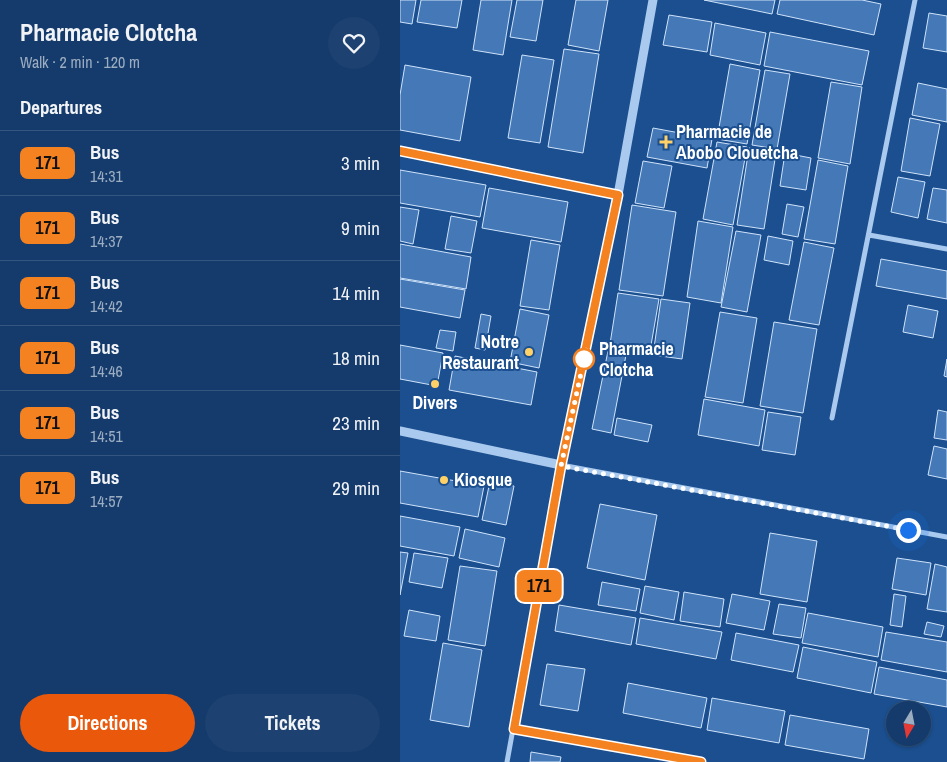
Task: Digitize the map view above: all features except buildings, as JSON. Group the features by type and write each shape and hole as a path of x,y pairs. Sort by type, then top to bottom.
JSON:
{"street":[{"path":"507,762 561,466 618,195 653,0"},
{"path":"832,418 915,0"},
{"path":"400,151 618,195"},
{"path":"868,235 947,249"},
{"path":"400,431 561,466 947,537"},
{"path":"514,729 701,762"}],"bus line":[{"name":"171","path":"400,151 618,195 561,466 514,729 701,762"}],"place":[{"name":"Pharmacie de Abobo Clouetcha","path":"666,142"},
{"name":"Notre Restaurant","path":"529,352"},
{"name":"Pharmacie Clotcha","path":"584,359"},
{"name":"Divers","path":"435,384"},
{"name":"Kiosque","path":"444,480"}],"route":[{"path":"584,359 586,350 561,466 908,530"}]}
